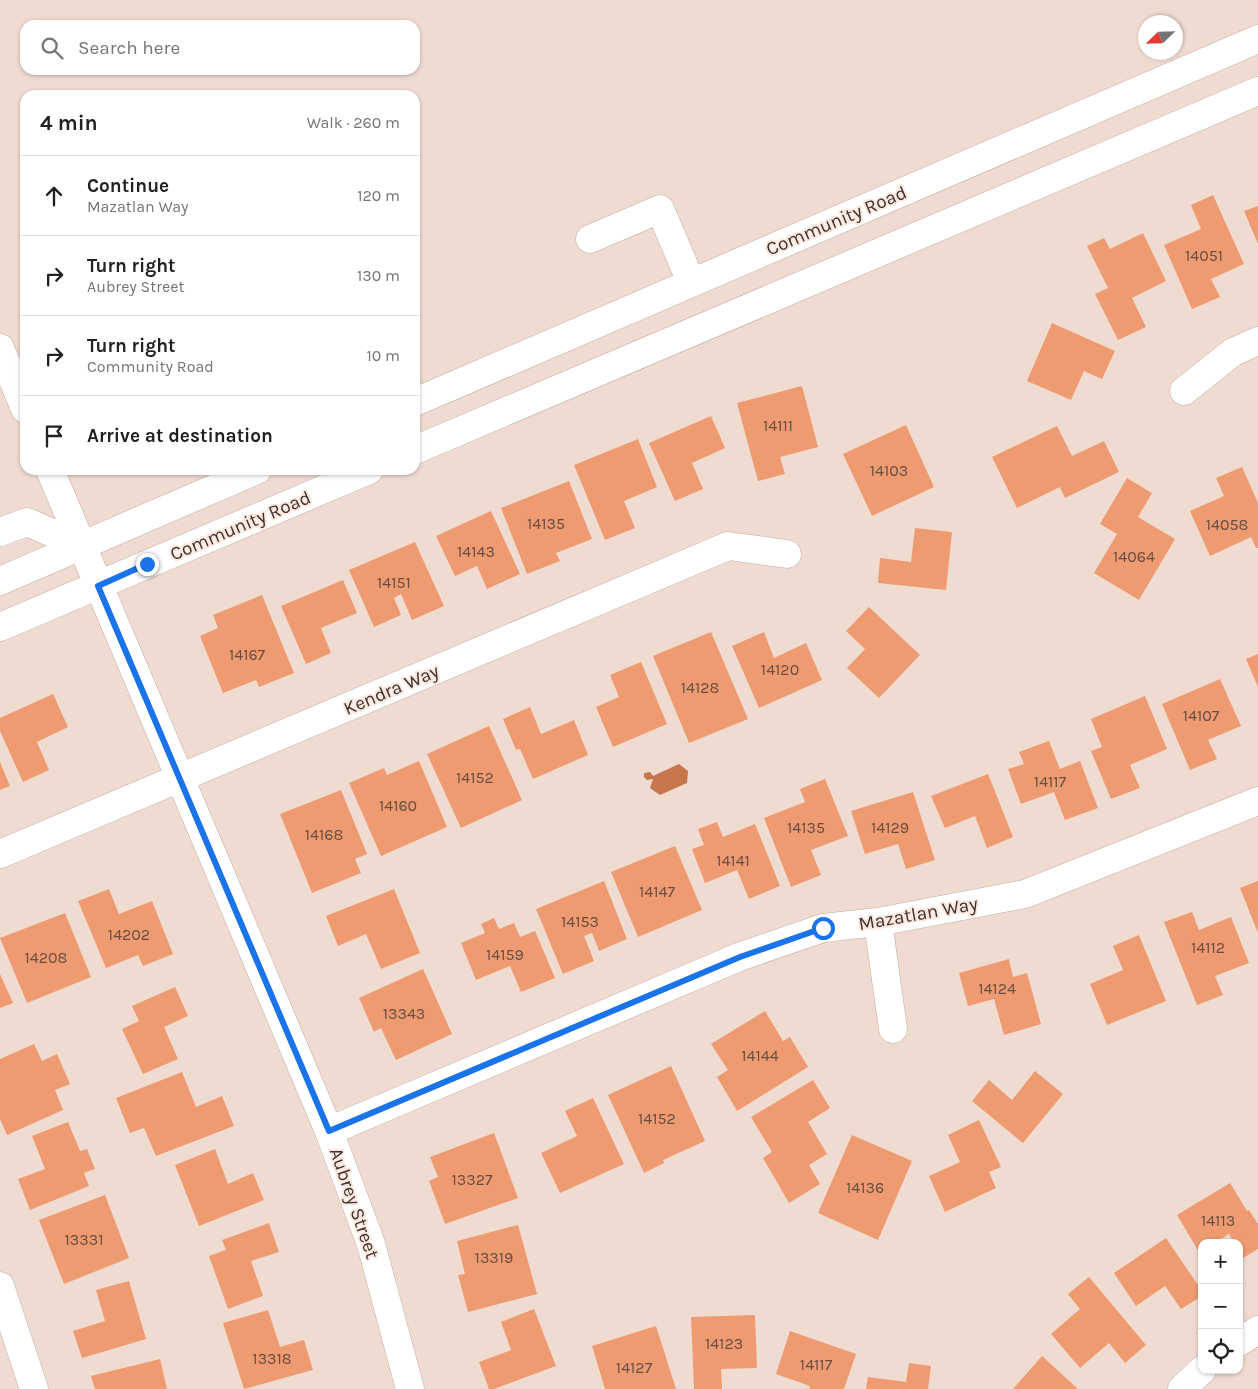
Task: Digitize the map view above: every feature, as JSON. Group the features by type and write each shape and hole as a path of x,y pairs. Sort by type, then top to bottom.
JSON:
{"street":[{"name":"Community Road","path":"420,400 1258,39"},
{"path":"420,448 1258,91"},
{"path":"590,239 660,209 691,282"},
{"path":"1184,391 1233,352 1258,341"},
{"path":"0,348 20,397"},
{"name":"Aubrey Street","path":"52,475 329,1131 371,1244 410,1389"},
{"path":"0,581 245,475"},
{"name":"Community Road","path":"0,627 357,475"},
{"path":"0,532 27,522 82,546"},
{"name":"Kendra Way","path":"0,854 728,546 787,554"},
{"name":"Mazatlan Way","path":"329,1131 740,957 823,928 878,922 1025,894 1258,801"},
{"path":"878,922 893,1029"},
{"path":"0,1286 34,1389"},
{"path":"1243,1339 1258,1330"},
{"path":"1182,1389 1198,1374"}],"shaded area":[{"path":"679,764 688,771 687,783 660,795 650,788 653,779 647,780 644,777 644,773 650,772 653,776"}],"building":[{"path":"1213,195 1244,264 1211,279 1220,297 1192,309 1164,245 1201,229 1191,205"},
{"path":"1258,206 1258,244 1244,211"},
{"path":"1143,233 1166,281 1132,298 1146,327 1118,340 1095,294 1108,288 1087,246 1104,238 1110,249"},
{"path":"1052,323 1115,351 1102,379 1084,371 1071,400 1027,381"},
{"path":"802,386 818,447 780,457 785,474 758,481 737,403"},
{"path":"711,416 725,448 692,463 703,489 675,501 649,443"},
{"path":"906,425 934,487 872,516 843,454"},
{"path":"1057,426 1072,456 1104,441 1119,472 1065,498 1060,487 1017,508 992,457"},
{"path":"638,439 657,487 624,501 635,528 605,540 574,465"},
{"path":"1242,467 1258,503 1258,548 1256,548 1251,537 1210,556 1190,511 1224,496 1216,478"},
{"path":"1127,478 1152,493 1138,517 1175,539 1139,600 1094,573 1117,534 1100,524"},
{"path":"569,481 592,539 556,553 560,561 527,574 501,508"},
{"path":"491,511 520,574 487,589 477,566 455,576 436,536"},
{"path":"915,528 952,532 946,590 878,583 880,558 911,562"},
{"path":"415,542 444,606 412,620 401,594 394,598 401,615 374,627 349,570"},
{"path":"343,580 357,613 321,628 331,653 306,664 281,606"},
{"path":"262,595 294,673 259,687 256,680 223,693 200,636 218,628 213,615"},
{"path":"869,607 920,655 879,698 847,668 865,649 846,631"},
{"path":"711,632 748,719 689,743 653,656"},
{"path":"764,632 774,658 806,643 822,680 759,708 732,646"},
{"path":"1258,654 1258,687 1246,659"},
{"path":"641,662 667,724 613,747 596,707 619,697 610,675"},
{"path":"1220,679 1241,726 1208,740 1217,759 1190,770 1162,704"},
{"path":"53,694 68,727 37,742 49,770 23,782 0,731 0,718"},
{"path":"1145,696 1167,749 1130,765 1140,788 1111,799 1091,751 1102,747 1091,719"},
{"path":"530,707 541,734 574,720 588,755 533,779 520,749 516,750 503,719"},
{"path":"489,726 522,800 461,828 427,754"},
{"path":"1049,741 1060,769 1080,761 1098,808 1065,820 1054,792 1021,804 1008,769 1024,764 1019,752"},
{"path":"419,761 447,827 381,856 349,783 384,768 387,775"},
{"path":"0,762 10,786 0,790"},
{"path":"988,774 1013,837 987,848 975,816 945,828 931,796"},
{"path":"825,779 848,836 811,850 821,875 791,887 764,818 805,802 800,789"},
{"path":"341,790 367,854 355,859 361,873 312,893 280,814"},
{"path":"913,792 935,860 906,869 898,844 865,854 851,811"},
{"path":"717,822 723,837 755,824 780,886 749,899 737,870 705,883 692,849 704,845 698,829"},
{"path":"675,846 702,910 638,937 611,872"},
{"path":"604,881 627,939 599,951 592,933 584,936 594,961 563,974 536,909"},
{"path":"1258,881 1258,933 1240,888"},
{"path":"109,889 119,914 152,901 173,954 143,966 138,955 106,968 78,901"},
{"path":"394,889 420,953 381,969 366,934 338,946 326,916"},
{"path":"1192,912 1199,930 1231,917 1249,963 1215,976 1223,995 1197,1005 1164,922"},
{"path":"65,913 91,977 27,1003 0,938"},
{"path":"494,918 499,929 514,923 520,937 535,931 555,978 521,992 510,966 476,980 461,943 485,933 481,924"},
{"path":"1139,935 1166,1001 1107,1025 1090,984 1123,970 1113,946"},
{"path":"1009,959 1013,977 1027,973 1041,1024 1004,1035 994,999 968,1006 959,973"},
{"path":"423,969 452,1034 396,1060 381,1028 374,1032 359,998"},
{"path":"0,974 13,1003 0,1008"},
{"path":"175,987 188,1016 164,1027 178,1059 143,1074 122,1029 139,1021 132,1006"},
{"path":"765,1011 783,1041 790,1037 808,1067 737,1111 717,1077 728,1070 711,1044"},
{"path":"34,1044 42,1061 57,1054 70,1084 55,1090 63,1110 7,1135 0,1119 0,1059"},
{"path":"671,1066 705,1141 663,1160 664,1163 644,1173 608,1095"},
{"path":"1035,1071 1063,1094 1023,1143 972,1101 989,1080 1012,1100"},
{"path":"182,1072 196,1107 222,1096 234,1126 156,1156 144,1128 130,1133 116,1098"},
{"path":"813,1080 830,1108 808,1122 827,1154 809,1165 820,1184 789,1203 763,1158 772,1152 751,1117"},
{"path":"593,1098 624,1164 560,1193 541,1153 577,1136 565,1111"},
{"path":"979,1120 1001,1167 989,1172 996,1188 945,1212 929,1176 960,1162 948,1135"},
{"path":"68,1122 80,1151 87,1149 95,1169 84,1173 89,1186 30,1210 18,1179 45,1169 32,1136"},
{"path":"494,1133 518,1198 445,1224 429,1181 438,1177 430,1157"},
{"path":"852,1135 912,1161 878,1240 818,1213"},
{"path":"215,1149 228,1184 253,1173 264,1200 199,1226 175,1165"},
{"path":"1230,1183 1247,1211 1249,1210 1258,1224 1258,1249 1243,1258 1243,1239 1232,1239 1229,1234 1221,1239 1198,1239 1198,1250 1177,1215"},
{"path":"105,1195 129,1258 64,1284 39,1220"},
{"path":"269,1223 279,1252 251,1261 263,1296 228,1309 209,1256 226,1250 222,1240"},
{"path":"518,1225 537,1294 468,1312 458,1275 465,1274 457,1241"},
{"path":"1166,1238 1198,1285 1198,1298 1181,1309 1165,1286 1136,1306 1114,1273"},
{"path":"1089,1277 1146,1345 1125,1363 1109,1343 1080,1368 1051,1334 1080,1309 1068,1294"},
{"path":"129,1281 146,1339 82,1358 73,1331 105,1321 96,1290"},
{"path":"534,1309 556,1366 494,1389 489,1389 479,1362 511,1350 501,1322"},
{"path":"268,1310 280,1347 304,1340 313,1370 244,1389 223,1323"},
{"path":"755,1315 757,1368 721,1369 722,1389 694,1389 691,1317"},
{"path":"656,1326 676,1389 605,1389 592,1346"},
{"path":"790,1331 856,1354 844,1389 809,1389 810,1386 776,1374"},
{"path":"1042,1356 1078,1389 1013,1389"},
{"path":"160,1359 167,1389 95,1389 91,1376"},
{"path":"909,1363 931,1366 928,1389 866,1389 868,1377 906,1382"}],"route":[{"path":"147,564 98,586 329,1131 740,957 823,928"}]}
